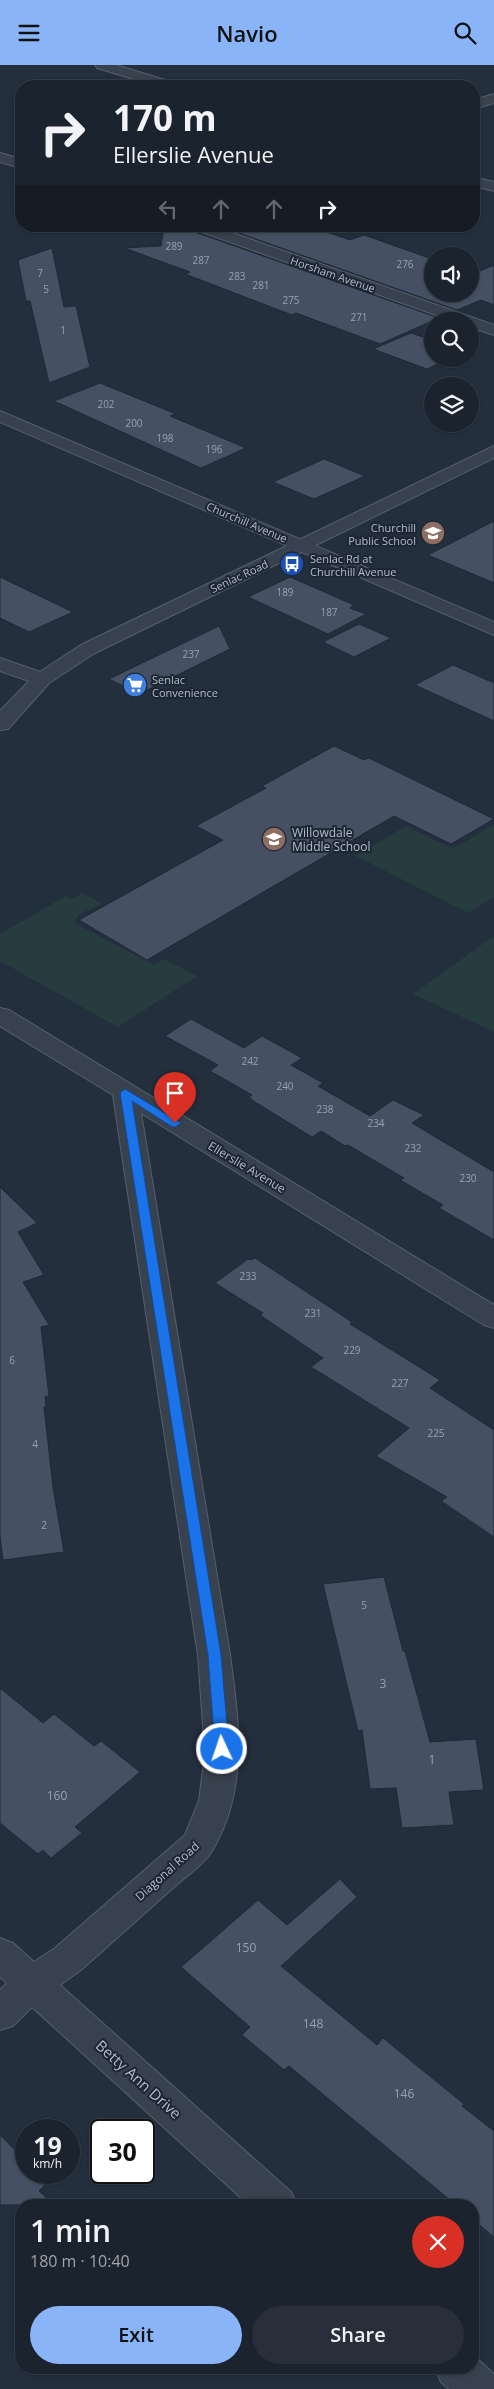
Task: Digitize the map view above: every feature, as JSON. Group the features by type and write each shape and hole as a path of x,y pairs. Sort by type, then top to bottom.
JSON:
{"street":[{"path":"102,65 151,80"},
{"path":"480,103 494,98"},
{"path":"0,157 15,162"},
{"path":"480,183 494,187"},
{"name":"Horsham Avenue","path":"215,232 441,312"},
{"name":"Horsham Avenue","path":"479,326 494,331"},
{"name":"Churchill Avenue","path":"0,415 494,629"},
{"name":"Senlac Road","path":"0,724 42,679 88,649 494,451"},
{"path":"0,664 42,679"},
{"name":"Ellerslie Avenue","path":"0,1015 494,1318"},
{"name":"Diagonal Road","path":"0,2014 32,1983 68,1959 197,1845 209,1828 223,1767 222,1731 214,1655 125,1093"},
{"name":"Betty Ann Drive","path":"0,1954 270,2199"},
{"path":"464,2374 480,2389"}],"green space":[{"path":"494,824 494,897 468,913 356,856 406,826 453,849"},
{"path":"82,893 102,904 80,914 73,922 154,965 164,959 197,976 118,1027 0,961 0,934 66,896 72,899"},
{"path":"494,936 494,1032 413,994"}],"building":[{"path":"163,232 195,232 424,313 424,325 380,344 296,313 292,315 185,274 190,272 124,248 161,246"},
{"path":"236,232 327,232 350,240 364,235 424,256 424,298"},
{"path":"52,248 64,307 76,306 90,367 49,383 30,301 26,301 18,260"},
{"path":"494,265 494,305 479,301 479,271"},
{"path":"434,302 476,302 457,310"},
{"path":"411,333 424,337 424,367 431,367 427,369 373,349"},
{"path":"100,383 176,414 170,416 246,448 201,468 54,401"},
{"path":"324,459 365,476 314,499 273,482"},
{"path":"494,521 494,583 428,555"},
{"path":"0,577 73,612 29,632 0,618"},
{"path":"290,577 354,605 350,608 366,614 328,634 248,597"},
{"path":"359,624 391,638 354,657 323,642"},
{"path":"219,626 230,649 139,694 109,679"},
{"path":"453,665 494,683 494,721 415,685"},
{"path":"334,746 364,760 369,758 494,819 451,844 394,816 147,960 79,920 223,840 196,826 266,788 262,786"},
{"path":"191,1019 244,1048 262,1036 302,1058 291,1065 323,1083 318,1086 370,1116 393,1100 424,1115 412,1123 494,1172 494,1240 439,1208 443,1205 400,1180 404,1178 348,1145 345,1146 321,1131 312,1137 255,1102 249,1097 252,1095 210,1071 218,1065 165,1036"},
{"path":"0,1187 37,1223 18,1232 44,1275 23,1282 49,1325 41,1327 49,1396 45,1397 46,1407 44,1407 53,1487 64,1552 3,1560 0,1536"},
{"path":"255,1258 352,1322 350,1324 440,1380 430,1388 494,1430 494,1537 441,1501 447,1497 376,1456 409,1428 311,1367 323,1358 260,1315 263,1313 215,1283 248,1259"},
{"path":"384,1577 403,1651 405,1651 430,1742 476,1739 484,1790 449,1792 454,1825 402,1828 396,1788 370,1789 362,1730 358,1731 323,1584"},
{"path":"0,1688 43,1723 54,1714 94,1746 101,1741 140,1772 75,1827 82,1833 51,1858 43,1850 38,1854 0,1823"},
{"path":"340,1879 357,1897 281,1966 377,2045 383,2038 494,2131 494,2237 479,2225 479,2199 449,2199 289,2066 284,2070 242,2035 250,2027 181,1967 258,1900 287,1925"},
{"path":"0,2135 15,2150 15,2184 46,2184 39,2191 48,2199 15,2199 15,2205 0,2205"}],"place":[{"name":"Churchill Public School","path":"433,533"},
{"name":"Senlac Rd at Churchill Avenue","path":"292,564"},
{"name":"Senlac Convenience","path":"135,685"},
{"name":"Willowdale Middle School","path":"274,839"}],"route":[{"path":"175,1123 125,1093 214,1655 222,1731 222,1749"}]}
